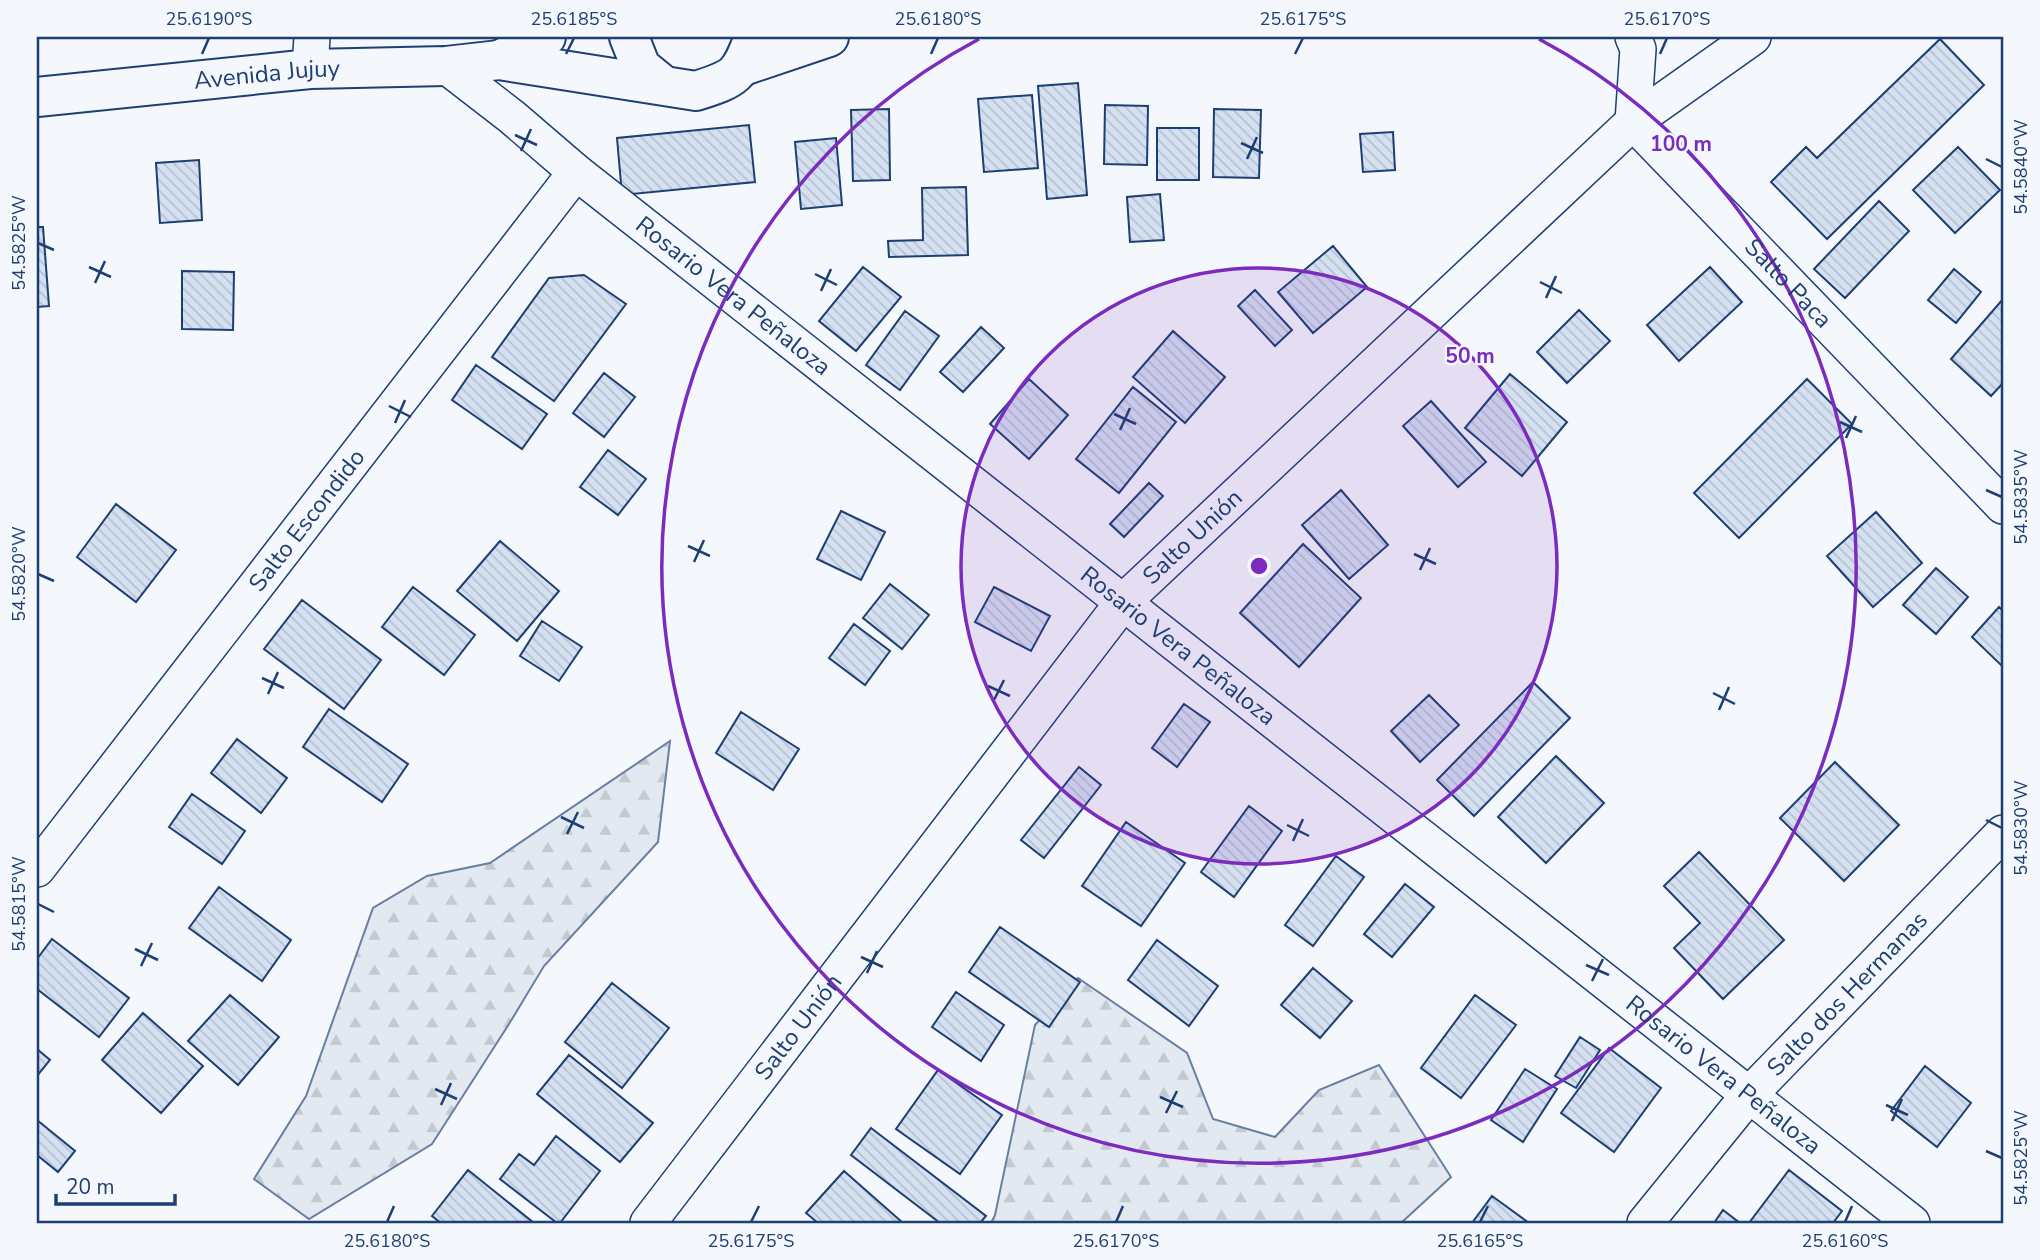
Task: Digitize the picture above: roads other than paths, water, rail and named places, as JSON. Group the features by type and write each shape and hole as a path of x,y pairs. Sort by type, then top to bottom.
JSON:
{"street":[{"name":"Avenida Jujuy","path":"499,60 546,37"},
{"path":"629,37 641,67 663,85"},
{"path":"749,52 829,37"},
{"path":"1633,37 1638,49 1633,122"},
{"name":"Salto Unión","path":"648,1223 1124,601 1633,122 1753,37"},
{"name":"Avenida Jujuy","path":"37,97 311,53 446,66 499,60 696,91 726,82 749,52"},
{"name":"Rosario Vera Peñaloza","path":"446,66 512,117 576,172 1912,1223"},
{"name":"Salto Paca","path":"1633,122 2003,506"},
{"name":"Salto Escondido","path":"37,869 576,172"},
{"name":"Salto dos Hermanas","path":"1645,1223 1748,1096 2003,833"}]}
